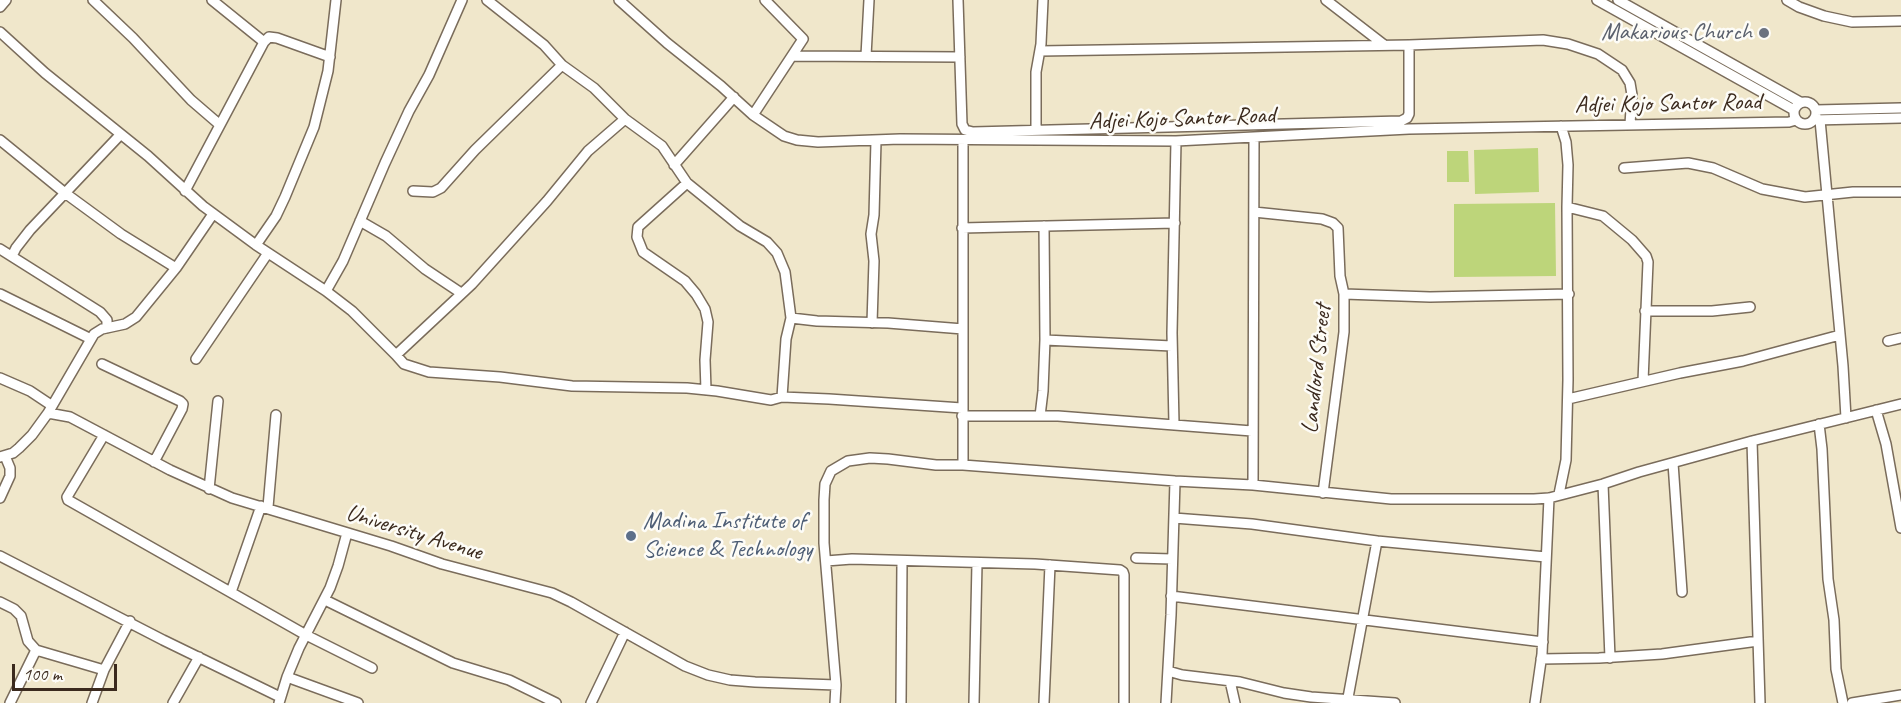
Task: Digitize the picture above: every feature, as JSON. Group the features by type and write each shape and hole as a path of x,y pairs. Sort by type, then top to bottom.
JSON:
{"street":[{"path":"0,7 6,0"},
{"path":"212,0 264,42"},
{"path":"256,245 280,207 314,127 330,57 336,0"},
{"path":"326,291 343,261 385,163 429,75 462,0"},
{"path":"487,0 544,45 562,65 594,88 625,119 662,146 687,183 740,226 767,242 777,253 785,272 791,318 786,339 782,398"},
{"name":"Adjei Kojo Santor Road","path":"619,0 753,115 784,136 797,140 818,142 900,139 1176,141 1409,129 1789,122 1796,111 1804,124 1817,117"},
{"path":"753,115 803,39 765,0"},
{"path":"775,9 783,0"},
{"path":"866,56 869,0"},
{"path":"958,0 962,124 965,130 973,132 1401,121 1405,120 1409,114 1409,45"},
{"path":"1036,130 1036,72 1040,51 1043,0"},
{"path":"1326,0 1383,44"},
{"path":"1597,0 1796,111"},
{"path":"1788,0 1799,7 1824,16 1852,22 1901,21"},
{"path":"96,1 191,100 220,124"},
{"path":"1624,1 1796,111"},
{"path":"0,33 148,156 213,214 352,310 404,364 429,372 500,377 572,386 642,386 706,390 771,400 782,398 829,399 962,412 1058,416 1252,431"},
{"path":"185,191 264,42 269,37 330,57"},
{"path":"1040,51 1409,45 1543,40 1568,44 1598,54 1622,70 1630,83 1632,94 1630,124"},
{"path":"793,56 960,57"},
{"path":"413,191 433,192 441,189 475,150 562,65"},
{"path":"674,165 734,97"},
{"path":"1796,111 1810,102 1817,117 1840,335 1846,417"},
{"path":"1817,117 1901,108"},
{"path":"1817,117 1901,118"},
{"path":"396,355 471,284 588,151 625,119"},
{"path":"1559,494 1566,460 1569,294 1568,165 1566,142 1561,126"},
{"path":"12,256 15,248 30,230 120,135"},
{"path":"1253,485 1254,137"},
{"path":"0,140 65,193 142,249 177,268"},
{"path":"963,140 963,465"},
{"path":"872,323 874,261 871,234 874,215 876,141"},
{"path":"1174,424 1172,346 1176,141"},
{"path":"1624,168 1688,163 1713,168 1762,189 1805,197 1853,192 1901,192"},
{"path":"687,183 638,227 637,237 643,252 685,281 705,309 708,322 705,360 706,390"},
{"path":"1567,207 1603,216 1632,240 1646,256 1648,262 1643,381"},
{"name":"Landlord Street","path":"1254,212 1322,219 1333,223 1338,228 1340,276 1344,294 1344,332 1323,492"},
{"path":"0,498 10,476 10,468 2,457 20,448 32,435 94,334 124,324 136,317 177,268 213,214"},
{"path":"360,221 386,236 425,269 461,293"},
{"path":"962,228 1175,223"},
{"path":"1040,416 1045,340 1044,226"},
{"path":"0,249 100,312 107,320 107,328"},
{"path":"196,359 268,253"},
{"path":"0,294 91,339"},
{"path":"1344,294 1430,297 1569,294"},
{"path":"1645,311 1712,311 1750,307"},
{"path":"791,318 963,329"},
{"path":"1568,399 1743,361 1840,335"},
{"path":"1888,341 1901,338"},
{"path":"1045,340 1172,346"},
{"path":"102,364 180,400 183,404 154,462"},
{"name":"University Avenue","path":"0,378 30,391 50,409 70,417 209,489 442,564 552,593 685,666 720,678 836,686"},
{"path":"209,489 218,401"},
{"path":"835,703 836,686 823,526 824,500 827,478 834,468 848,461 870,458 936,465 1253,485 1391,499 1534,499 1549,498 1752,441 1901,404"},
{"path":"1876,410 1886,444 1901,528"},
{"path":"231,592 265,507 276,415"},
{"path":"1819,424 1828,579 1834,620 1836,669 1843,703"},
{"path":"104,435 67,498 306,635 372,668"},
{"path":"1752,441 1760,703"},
{"path":"1673,463 1682,592"},
{"path":"1166,703 1175,481"},
{"path":"1603,484 1610,658"},
{"path":"1534,703 1541,658 1549,498"},
{"path":"1174,518 1252,524 1377,541 1546,557"},
{"path":"0,556 130,621 279,700 286,677 325,600 347,533"},
{"path":"1347,702 1377,541"},
{"path":"1136,558 1172,559"},
{"path":"826,561 852,559 1050,565 1120,570 1123,572 1124,703"},
{"path":"901,703 902,561"},
{"path":"974,703 977,563"},
{"path":"1044,703 1050,565"},
{"path":"1171,596 1542,642"},
{"path":"325,600 453,663 509,680 555,703"},
{"path":"0,602 14,609 21,616 28,641 36,650 104,670"},
{"path":"92,703 104,670 130,621"},
{"path":"591,703 625,632"},
{"path":"1541,658 1610,658 1662,654 1758,640"},
{"path":"10,703 36,650"},
{"path":"173,703 199,657"},
{"path":"1168,671 1347,702 1395,703"},
{"path":"286,677 358,703"},
{"path":"1230,681 1235,703"},
{"path":"1852,703 1901,695"}],"green space":[{"path":"1538,148 1539,192 1475,194 1474,150"},
{"path":"1447,151 1468,151 1469,182 1447,182"},
{"path":"1555,203 1556,276 1454,277 1454,204"}],"place":[{"name":"Makarious Church","path":"1764,33"},
{"name":"Madina Institute of Science & Technology","path":"631,536"}]}
